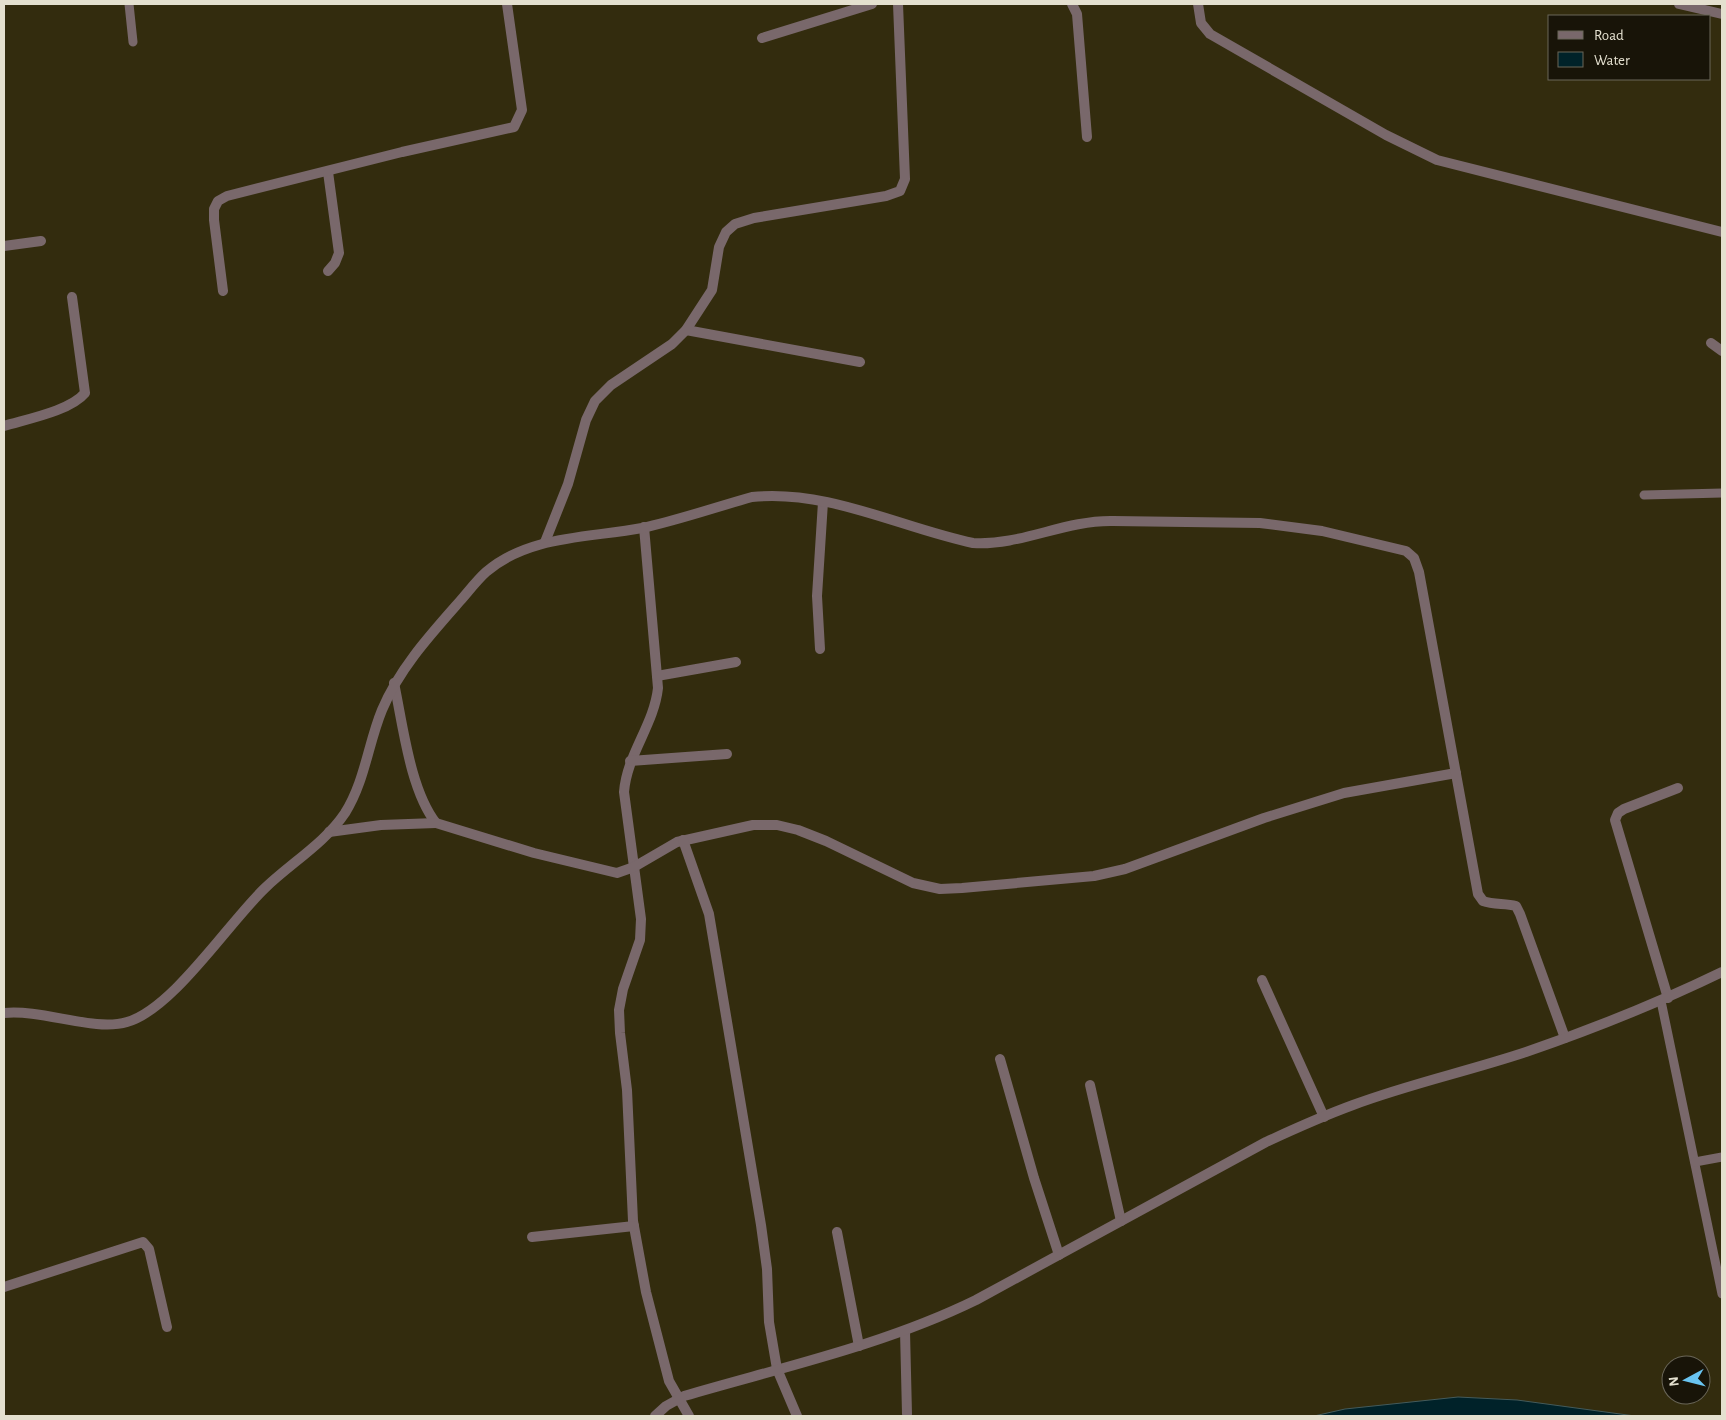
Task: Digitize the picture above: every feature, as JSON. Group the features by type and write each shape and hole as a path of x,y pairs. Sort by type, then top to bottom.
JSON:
{"street":[{"path":"224,291 214,220 214,209 218,201 227,196 402,152 514,127 522,110 507,4"},
{"path":"762,38 872,4"},
{"path":"545,542 568,484 586,420 595,401 611,385 672,344 686,330 712,290 719,247 726,232 735,224 754,218 886,196 900,191 905,179 898,4"},
{"path":"1072,4 1077,14 1086,137"},
{"path":"1198,4 1201,23 1210,34 1393,139 1436,160 1722,232"},
{"path":"1679,4 1722,14"},
{"path":"328,172 339,253 336,263 328,271"},
{"path":"4,246 41,241"},
{"path":"4,426 43,415 81,398 85,393 72,297"},
{"path":"686,330 860,362"},
{"path":"1711,343 1722,351"},
{"path":"4,1013 36,1013 104,1024 126,1023 149,1011 182,982 265,888 329,832 344,814 358,787 381,712 394,683 440,623 486,572 506,558 545,542 644,527 752,497 787,496 823,502 973,543 991,544 1090,521 1113,521 1260,524 1322,531 1406,551 1414,558 1419,572 1478,894 1483,902 1489,904 1506,903 1516,906 1565,1038"},
{"path":"820,649 817,596 823,502"},
{"path":"644,527 657,676 656,704 630,761 624,792 641,919 640,940 623,990 619,1010 620,1033 627,1090 634,1226 646,1292 662,1358 669,1381 689,1416"},
{"path":"657,676 736,662"},
{"path":"394,683 418,790 428,813 436,823"},
{"path":"630,761 727,754"},
{"path":"329,832 381,825 436,823 534,853 609,872 622,872 683,840 753,825 777,825 798,830 826,841 914,883 940,889 962,888 1094,876 1125,869 1264,818 1336,795 1456,773"},
{"path":"1665,1000 1615,820 1618,813 1624,809 1678,788"},
{"path":"683,840 709,914 761,1225 767,1269 769,1322 778,1369 797,1416"},
{"path":"655,1416 678,1398 905,1332 976,1300 1266,1142 1324,1117 1353,1105 1565,1038 1665,1000 1722,972"},
{"path":"1262,980 1324,1117"},
{"path":"1000,1059 1034,1178 1059,1255"},
{"path":"1090,1085 1121,1221"},
{"path":"532,1237 634,1226"},
{"path":"837,1232 858,1346"},
{"path":"4,1287 143,1242 149,1249 166,1327"},
{"path":"905,1332 907,1414"}],"lane":[{"path":"129,4 133,42"},
{"path":"1644,495 1722,493"},
{"path":"1665,1000 1722,1294"},
{"path":"1695,1162 1722,1157"}],"water":[{"path":"1458,1397 1517,1400 1635,1416 1314,1416 1345,1409"}]}
